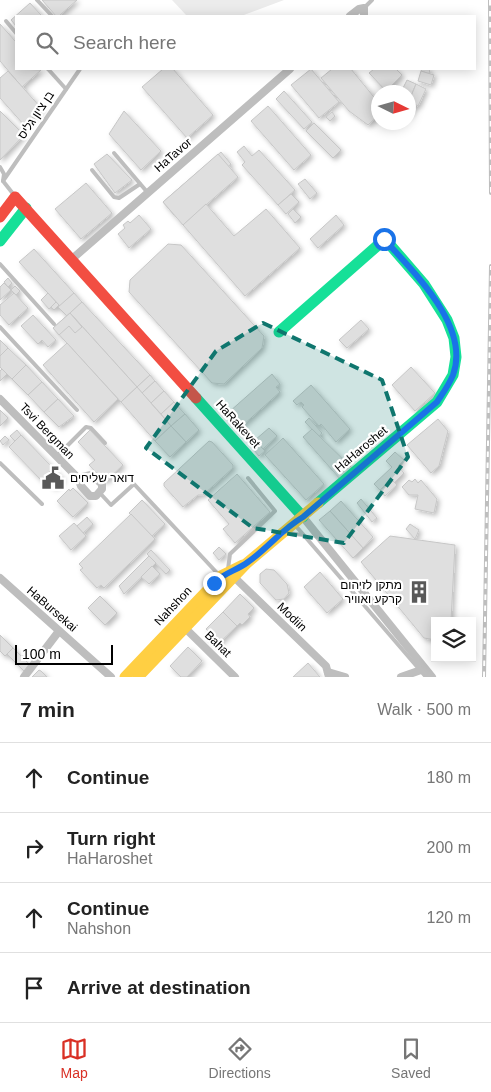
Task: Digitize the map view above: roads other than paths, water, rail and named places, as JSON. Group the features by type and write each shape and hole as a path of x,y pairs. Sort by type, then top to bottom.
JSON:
{"street":[{"path":"351,15 358,9 364,12"},
{"name":"HaTavor","path":"72,259 289,70"},
{"path":"0,217 16,197"},
{"name":"HaRakevet","path":"16,197 298,519 432,677"},
{"path":"0,241 26,208"},
{"name":"HaHaroshet","path":"279,332 384,239 437,300 450,329 456,361 453,374 437,402 298,519"},
{"name":"Tsvi Bergman","path":"0,399 78,478 81,486 90,496 96,496 99,492"},
{"path":"78,478 87,475 95,477 103,487 99,492"},
{"name":"Nahshon","path":"125,677 228,575 247,563 298,519"},
{"name":"Nahshon","path":"138,677 185,628 228,575"},
{"name":"Modiin","path":"228,575 326,666 328,674"},
{"name":"HaBursekai","path":"0,578 111,677"},
{"name":"Bahat","path":"185,628 235,677"},
{"path":"24,677 59,631"},
{"path":"401,677 420,670"},
{"path":"328,674 345,677"}],"lane":[{"path":"37,0 51,15"},
{"path":"364,12 372,0"},
{"path":"6,21 15,32"},
{"path":"49,70 66,89"},
{"name":"בן ציון גליס","path":"3,181 79,70"},
{"path":"114,153 148,193"},
{"path":"0,167 4,174 3,181 16,197"},
{"path":"92,170 114,197 119,198 140,184"},
{"path":"0,264 54,324"},
{"path":"0,327 77,410"},
{"path":"57,456 86,427 91,428 105,444"},
{"path":"0,463 42,504"},
{"path":"228,575 230,554 275,511 248,478"},
{"path":"99,492 111,506 134,484 228,575"},
{"path":"298,519 304,536 426,677"},
{"path":"278,536 285,534 304,536"}],"railway":[{"path":"490,0 491,193"},
{"path":"484,677 491,266"}],"place":[{"name":"דואר שליחים","path":"53,478"},
{"name":"מתקן לזיהום קרקע ואוויר","path":"419,592"}]}
